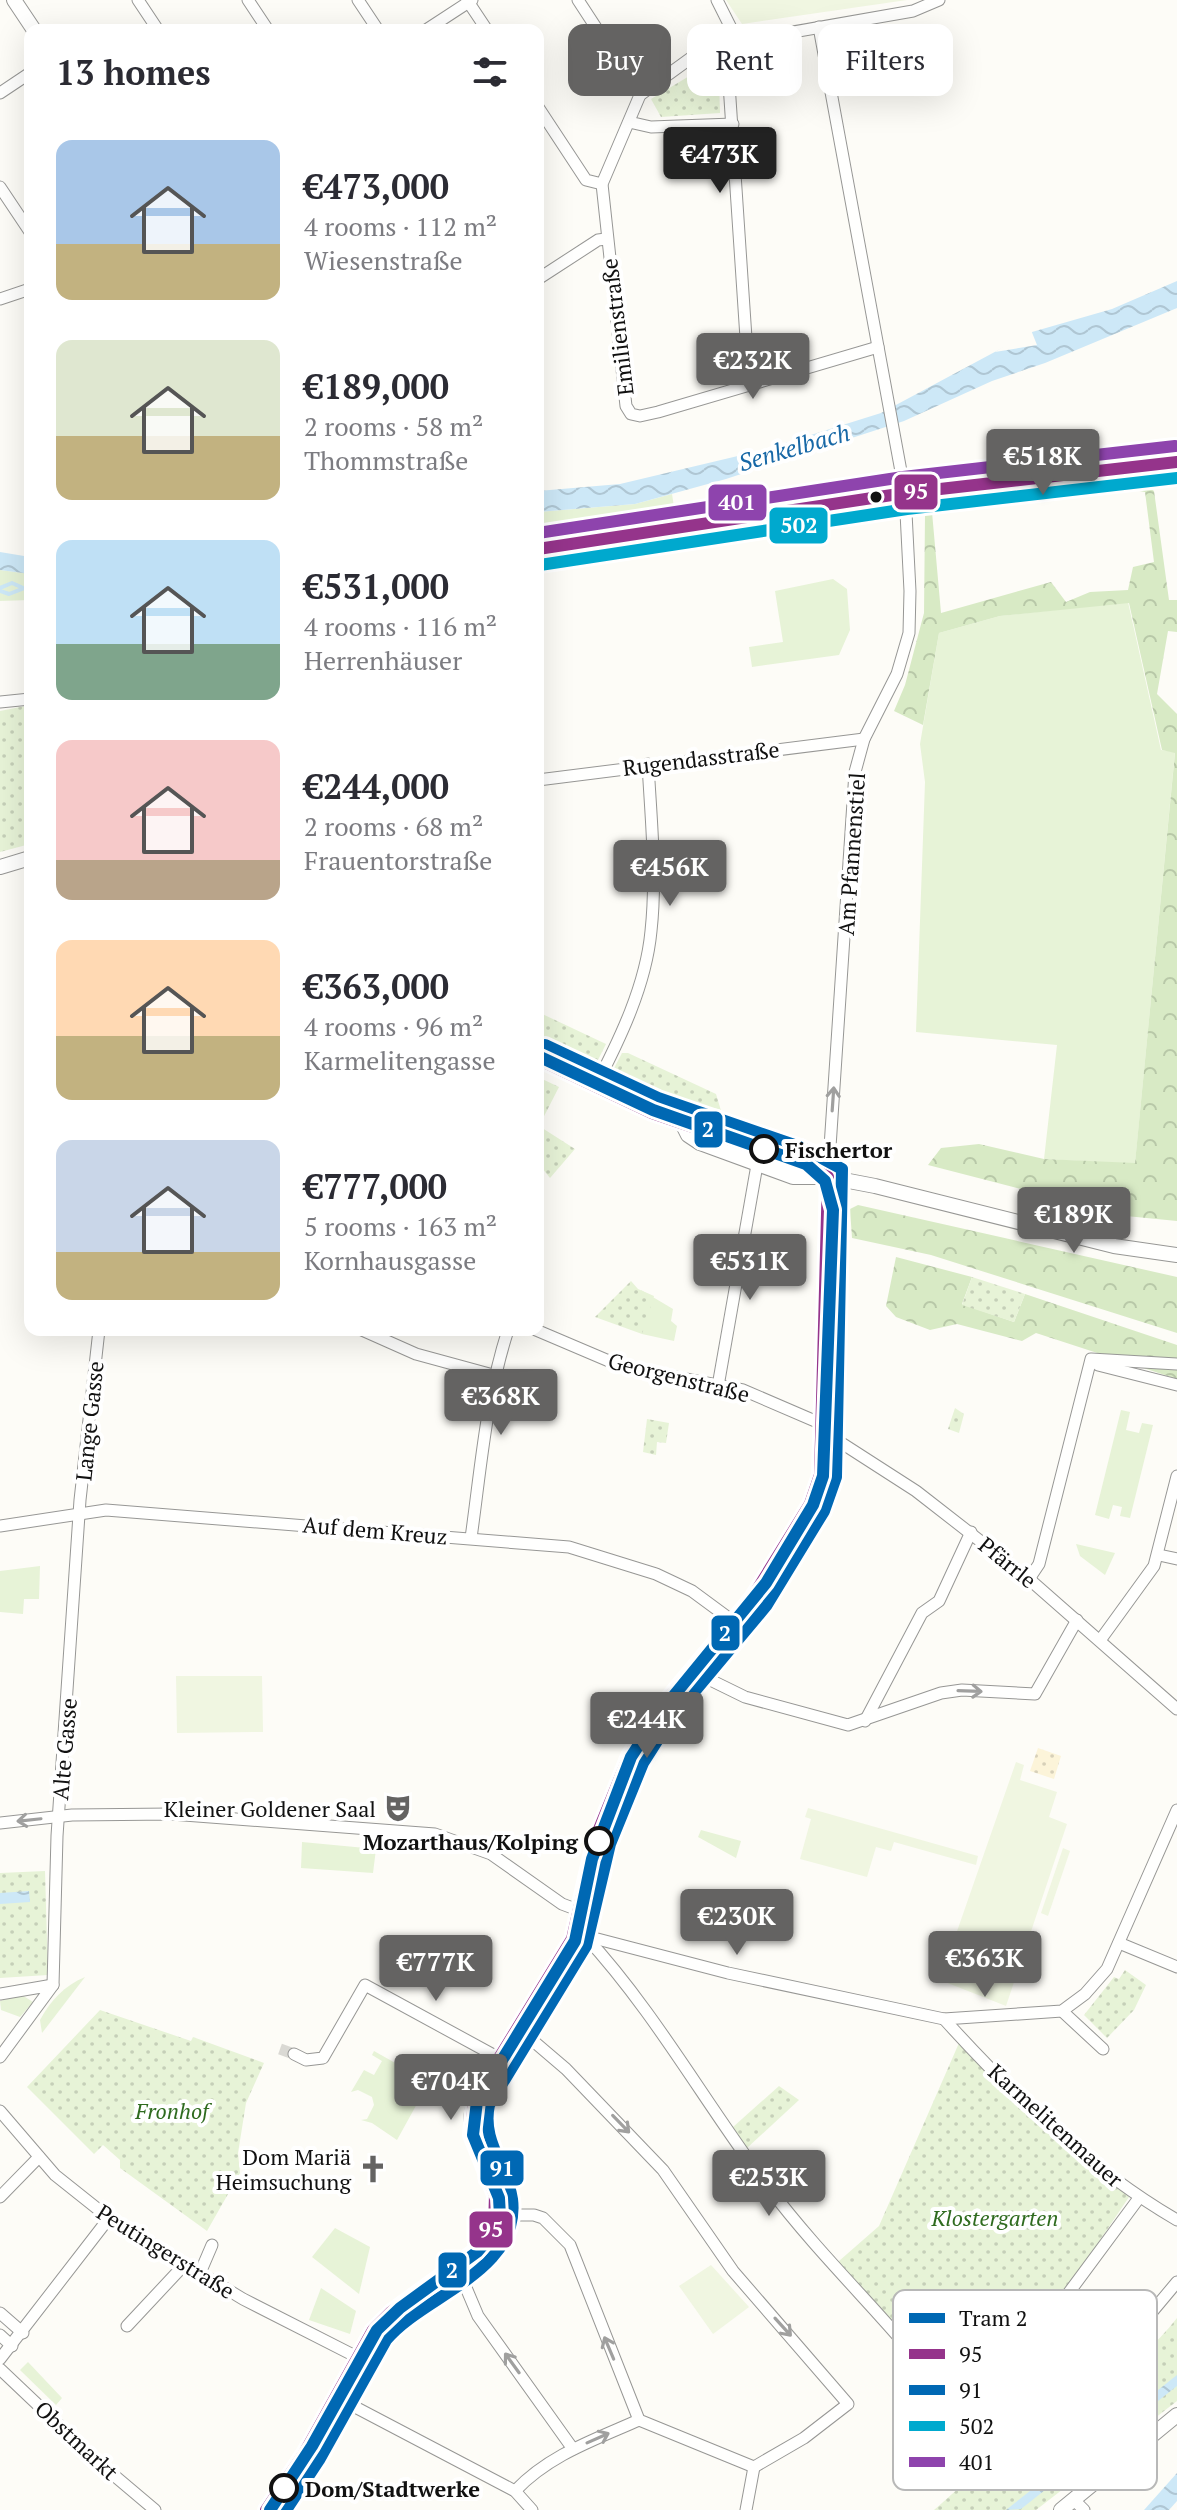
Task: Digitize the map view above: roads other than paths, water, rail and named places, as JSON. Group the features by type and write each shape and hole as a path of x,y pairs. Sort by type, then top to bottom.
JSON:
{"street":[{"path":"14,0 30,24"},
{"path":"138,0 154,24"},
{"path":"248,0 264,24"},
{"path":"358,0 374,24"},
{"path":"578,0 594,24"},
{"path":"717,0 729,24"},
{"path":"836,24 925,8 939,0"},
{"path":"435,24 469,1 483,24"},
{"path":"0,93 24,77"},
{"path":"544,116 586,180 602,184 640,96"},
{"path":"730,96 746,338"},
{"name":"Am Pfannenstiel","path":"580,1934 578,1910 595,1839 620,1773 644,1730 734,1622 775,1564 810,1504 820,1475 828,1177 855,772 864,739 897,674 909,633 905,493 832,96"},
{"path":"629,122 651,127 733,124"},
{"name":"Emilienstraße","path":"602,184 626,406 631,414 640,416 658,412 751,384"},
{"path":"0,187 24,223"},
{"path":"544,275 598,240 606,239"},
{"path":"0,299 24,291"},
{"path":"747,354 751,384 878,347"},
{"path":"544,548 905,493 1177,462"},
{"path":"0,702 24,700"},
{"name":"Rugendasstraße","path":"544,779 864,739"},
{"path":"595,1087 639,986 651,934 655,886 648,764"},
{"path":"0,867 24,860"},
{"path":"544,1062 682,1123 798,1163 828,1177 1114,1246 1177,1255"},
{"path":"682,1123 692,1139 757,1165 793,1177 828,1177"},
{"path":"718,1386 757,1165"},
{"name":"Georgenstraße","path":"544,1333 623,1367 743,1390 822,1424"},
{"name":"Lange Gasse","path":"79,1513 98,1336"},
{"path":"376,1336 416,1354 493,1375"},
{"path":"471,1538 493,1375 506,1336"},
{"path":"1090,1361 1177,1364"},
{"path":"1090,1361 1177,1385"},
{"path":"1029,1579 1039,1564 1090,1361"},
{"name":"Pfärrle","path":"822,1444 843,1444 971,1532 1101,1639 1177,1709"},
{"path":"1101,1639 1159,1555 1177,1476"},
{"name":"Auf dem Kreuz","path":"0,1526 106,1510 203,1515 569,1547 656,1574 692,1591 734,1622"},
{"name":"Alte Gasse","path":"53,1985 59,1817 79,1513"},
{"path":"865,1721 922,1613 939,1601 971,1532"},
{"path":"1159,1555 1177,1559"},
{"path":"692,1671 745,1697 848,1725 941,1693 962,1690 1035,1694 1077,1620"},
{"path":"580,1934 728,1973 944,2019 1062,2011 1099,1979 1119,1943 1177,1810"},
{"path":"0,1823 59,1817 171,1814 435,1834 491,1854 562,1904 578,1910"},
{"path":"266,2510 306,2451 369,2337 390,2313 485,2241 497,2215 494,2193 471,2143 468,2120 474,2099 580,1934"},
{"path":"580,1934 667,2039 768,2187 893,2335"},
{"path":"1119,1943 1177,1967"},
{"path":"0,1994 53,1985"},
{"path":"0,2057 53,1985"},
{"path":"294,2054 306,2060 323,2058 365,1985 499,2058"},
{"path":"1062,2011 1103,2049"},
{"name":"Karmelitenmauer","path":"944,2019 1046,2121 1139,2198 1177,2220"},
{"path":"518,2028 566,2069 663,2170 733,2271 848,2404 804,2438 754,2467 746,2510"},
{"name":"Peutingerstraße","path":"0,2111 61,2181 109,2218 278,2318 357,2357"},
{"path":"0,2197 39,2157"},
{"path":"1071,2290 1139,2198"},
{"path":"497,2215 534,2215 543,2218 570,2245 639,2420"},
{"path":"0,2359 109,2218"},
{"path":"200,2273 212,2245"},
{"path":"127,2326 185,2264"},
{"path":"456,2264 478,2316 573,2449"},
{"path":"1157,2306 1177,2282"},
{"path":"0,2313 23,2333"},
{"path":"0,2335 12,2346"},
{"name":"Obstmarkt","path":"0,2369 97,2461 155,2510"},
{"path":"336,2397 515,2491 532,2510"},
{"path":"1157,2433 1177,2415"},
{"path":"515,2491 535,2471 573,2449 639,2420 754,2467"},
{"path":"1061,2510 1079,2505 1095,2490"}],"water":[{"name":"Senkelbach","path":"1177,281 1177,308 1045,363 992,381 904,421 726,479 635,504 544,512 544,490 620,484 763,450 881,413 1032,332 1112,309"},
{"path":"0,552 24,556 24,573 0,570"},
{"path":"29,1891 30,1902 0,1904 0,1893"},
{"path":"1177,2375 1177,2386 1157,2402 1157,2391"},
{"path":"1177,2473 1177,2501 1169,2510 1144,2510"},
{"path":"1031,2490 1045,2490 1021,2509 1006,2510"}],"waterway":[{"path":"0,588 12,583 24,588"},
{"path":"0,591 9,594 22,589"}],"tunnel":[{"path":"280,2049 294,2054"}],"tram line":[{"name":"2","path":"270,2510 312,2446 377,2330 400,2308 477,2252 495,2231 500,2216 499,2198 473,2135 477,2101 575,1941 592,1859 631,1757 658,1715 766,1583 813,1505 823,1476 833,1210 825,1181 806,1164 653,1110 544,1059"}],"place":[{"name":"Fischertor","path":"764,1149"},
{"name":"Kleiner Goldener Saal","path":"398,1808"},
{"name":"Mozarthaus/Kolping","path":"599,1841"},
{"name":"Dom Mariä Heimsuchung","path":"373,2169"},
{"name":"Dom/Stadtwerke","path":"284,2488"}],"park label":[{"name":"Fronhof","path":"172,2110"},
{"name":"Klostergarten","path":"995,2217"}]}
